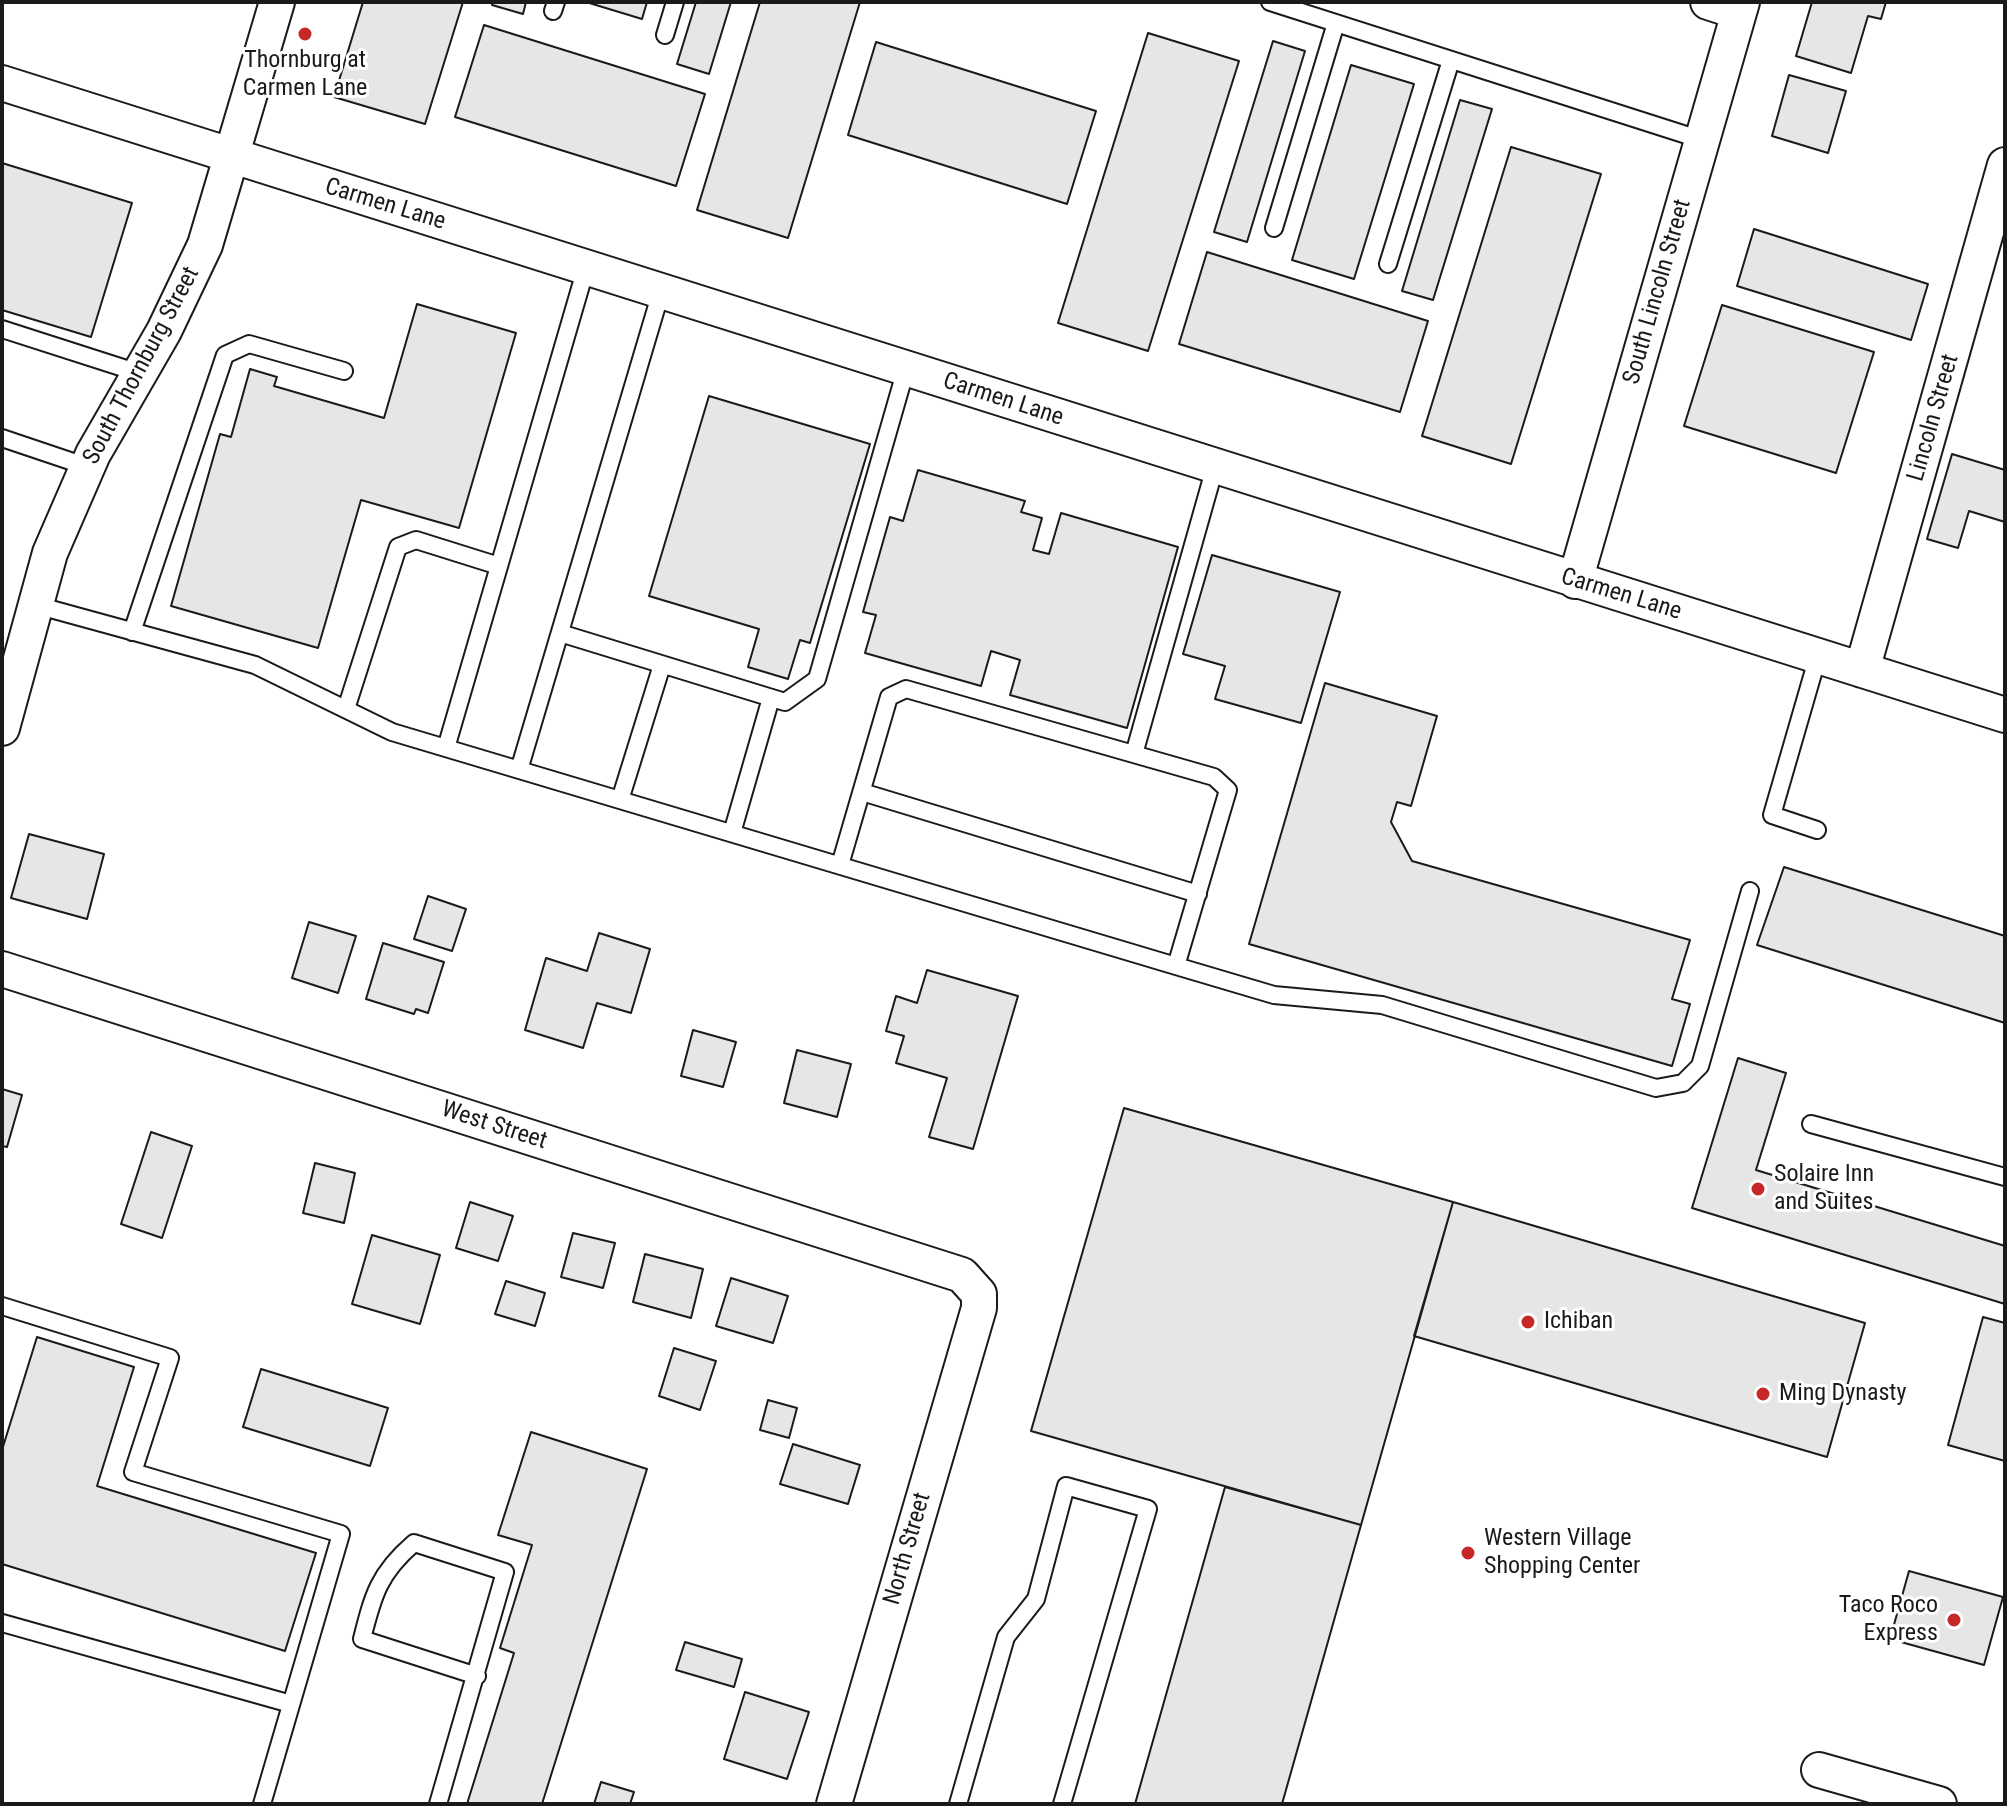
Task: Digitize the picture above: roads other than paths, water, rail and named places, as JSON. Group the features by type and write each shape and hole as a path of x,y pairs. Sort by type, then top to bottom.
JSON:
{"street":[{"name":"South Thornburg Street","path":"2,728 50,553 88,467 188,287 205,245 277,2"},
{"name":"South Lincoln Street","path":"1575,581 1702,140 1729,5"},
{"name":"Carmen Lane","path":"2,83 2005,715"},
{"name":"Lincoln Street","path":"1862,670 2005,165"},
{"name":"West Street","path":"2,969 962,1275 979,1294"},
{"name":"North Street","path":"834,1804 979,1308 979,1294"},
{"path":"1819,1770 1939,1804"}],"lane":[{"path":"665,35 675,2"},
{"path":"1270,2 1702,140"},
{"path":"1274,228 1336,23"},
{"path":"1388,264 1451,60"},
{"path":"446,748 586,268"},
{"path":"519,770 661,292"},
{"path":"2,329 139,373"},
{"path":"132,632 225,355 249,344 344,371"},
{"path":"560,633 785,702 817,679 906,369"},
{"path":"2,438 88,467"},
{"path":"1134,754 1215,467"},
{"path":"346,709 398,547 416,540 499,566"},
{"path":"36,605 255,665 392,732 1176,966 1274,995 1382,1005 1656,1088 1683,1083 1700,1066 1750,891"},
{"path":"1817,830 1772,815 1818,656"},
{"path":"620,800 662,665"},
{"path":"840,865 889,697 906,689 1214,777 1228,790 1176,966"},
{"path":"732,833 771,698"},
{"path":"862,792 1198,894"},
{"path":"1811,1124 2005,1177"},
{"path":"2,1308 170,1358 133,1472 341,1534 262,1804"},
{"path":"958,1804 1006,1637 1036,1599 1066,1486 1148,1509 1062,1804"},
{"path":"438,1804 477,1676 505,1572 414,1543 390,1564 373,1594 362,1639 477,1676"},
{"path":"2,1623 291,1704"}],"place":[{"name":"Thornburg at Carmen Lane","path":"305,34"},
{"name":"Solaire Inn and Suites","path":"1758,1189"},
{"name":"Ichiban","path":"1528,1322"},
{"name":"Ming Dynasty","path":"1763,1394"},
{"name":"Western Village Shopping Center","path":"1468,1553"},
{"name":"Taco Roco Express","path":"1954,1620"}]}
